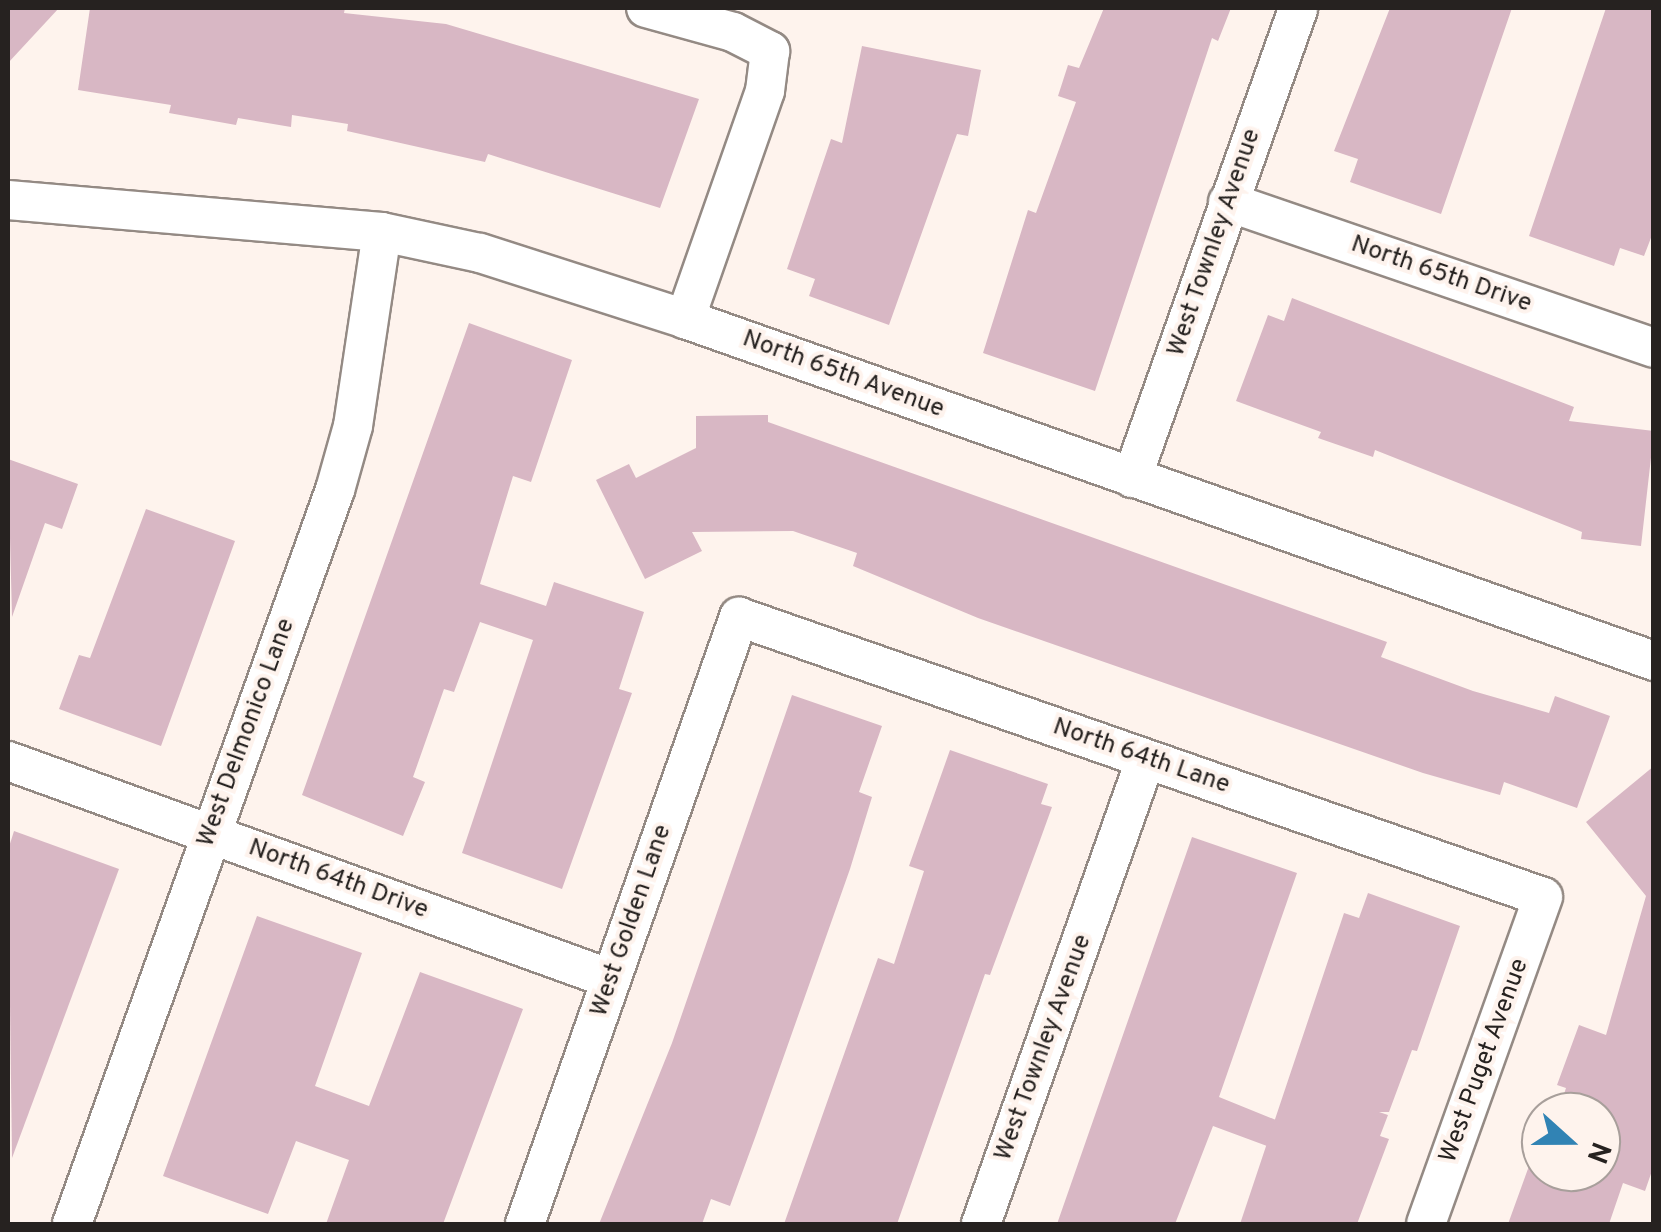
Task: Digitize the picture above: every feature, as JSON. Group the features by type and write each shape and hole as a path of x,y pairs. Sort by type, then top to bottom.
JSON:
{"street":[{"path":"646,8 733,32 770,51 765,90 684,318"},
{"name":"West Townley Avenue","path":"1132,478 1298,8"},
{"name":"North 65th Avenue","path":"8,200 382,232 480,253 684,318 1654,661"},
{"name":"North 65th Drive","path":"1228,202 1654,348"},
{"name":"West Delmonico Lane","path":"72,1224 335,490 353,426 382,232"},
{"name":"North 64th Lane","path":"740,617 1543,897"},
{"name":"West Golden Lane","path":"525,1224 740,617"},
{"name":"West Townley Avenue","path":"981,1224 1146,759"},
{"name":"North 64th Drive","path":"8,761 611,979"},
{"name":"West Puget Avenue","path":"1426,1224 1543,897"}],"building":[{"path":"8,8 59,8 8,63"},
{"path":"90,8 345,8 344,13 446,24 699,99 660,208 488,154 485,162 347,131 348,124 292,115 291,127 238,118 236,125 169,113 171,105 78,90"},
{"path":"1104,8 1231,8 1218,41 1212,38 1095,391 983,353 1028,210 1036,213 1076,102 1058,96 1068,65 1079,68"},
{"path":"1390,8 1512,8 1441,214 1350,182 1358,159 1334,151"},
{"path":"1606,8 1654,8 1654,230 1644,256 1620,248 1614,266 1529,236"},
{"path":"862,46 981,70 968,136 957,134 889,325 809,296 815,279 787,269 831,139 842,143"},
{"path":"1292,298 1574,407 1569,421 1654,431 1641,546 1581,539 1582,532 1375,450 1373,457 1318,438 1321,432 1236,401 1268,315 1284,321"},
{"path":"469,323 572,360 531,482 513,476 480,584 546,606 554,582 644,612 619,689 632,693 562,889 462,853 533,640 480,622 454,692 444,689 413,777 425,782 403,836 302,795"},
{"path":"768,415 768,422 1387,642 1381,657 1473,691 1549,713 1555,696 1610,716 1577,808 1504,782 1500,795 1423,773 978,618 853,566 857,553 793,531 692,532 702,551 645,579 596,480 629,464 636,478 696,448 696,416"},
{"path":"8,459 78,484 62,529 45,523 12,617"},
{"path":"146,509 235,541 161,746 59,709 79,655 90,658"},
{"path":"792,695 882,726 859,792 872,797 850,869 756,1135 730,1206 711,1199 702,1224 599,1224 672,1043"},
{"path":"950,750 1048,784 1041,804 1052,807 990,975 985,974 897,1224 784,1224 878,958 894,964 924,871 909,866"},
{"path":"1654,766 1654,1165 1645,1191 1623,1183 1621,1189 1621,1092 1565,1092 1566,1088 1557,1085 1579,1025 1606,1035 1646,896 1586,822"},
{"path":"14,831 119,869 12,1158 8,850"},
{"path":"1192,837 1297,873 1219,1097 1276,1120 1267,1146 1213,1126 1175,1224 1057,1224"},
{"path":"1368,893 1460,926 1417,1051 1412,1050 1389,1112 1379,1112 1388,1115 1380,1136 1389,1139 1357,1224 1240,1224 1344,913 1359,918"},
{"path":"257,916 362,953 315,1086 369,1106 420,972 523,1009 443,1224 326,1224 349,1160 296,1141 268,1214 163,1176"},
{"path":"1521,1188 1521,1192 1620,1192 1609,1224 1508,1224"}]}
